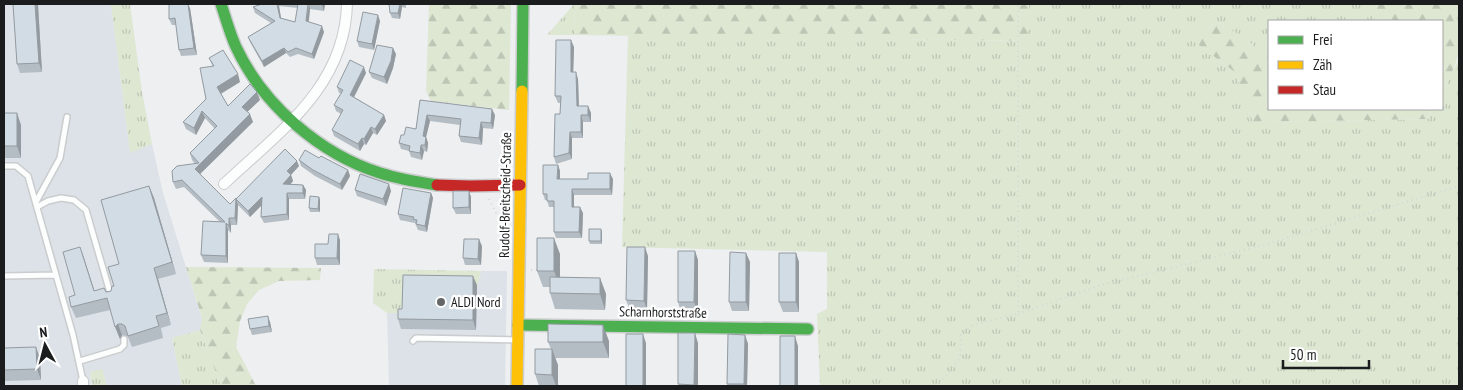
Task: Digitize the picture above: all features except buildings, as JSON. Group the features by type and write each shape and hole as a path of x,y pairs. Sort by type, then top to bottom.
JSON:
{"street":[{"path":"221,4 239,52 257,81 291,120 324,146 355,162 399,178 440,185 520,185"},
{"path":"224,184 304,109 320,88 336,59 343,32 347,4"},
{"name":"Rudolf-Breitscheid-Straße","path":"516,386 523,4"},
{"name":"Scharnhorststraße","path":"518,325 808,329"}],"lane":[{"path":"36,205 60,158 67,117"},
{"path":"4,166 16,166 28,176 80,361 83,384"},
{"path":"36,205 48,200 61,198 74,200 86,210 112,299"},
{"path":"4,276 56,275"},
{"path":"413,341 416,338 518,340"},
{"path":"80,361 120,349 124,345 124,339"}],"path":[{"path":"1018,4 1018,314"},
{"path":"482,186 508,237 519,242"},
{"path":"935,386 949,373 960,357 960,334 973,324 1018,314 1101,285 1264,245 1459,186"}],"shaded area":[{"path":"4,4 111,4 130,152 152,144 163,193 202,319 200,330 172,338 182,386 107,386 102,370 90,372 91,384 80,386 4,386"},
{"path":"481,271 507,271 505,386 389,386 387,313 403,312 404,283 478,284"}],"green space":[{"path":"111,4 130,4 142,92 152,144 130,153"},
{"path":"429,4 511,4 509,110 431,101 426,91"},
{"path":"574,4 575,35 547,35"},
{"path":"574,4 1029,4 1028,41 575,35"},
{"path":"1029,4 1378,4 1374,20 1268,20 1268,43 1264,52 1219,22 1188,36 1236,73 1253,122 1428,119 1432,110 1443,110 1443,90 1459,59 1459,386 820,386 817,314 827,309 827,252 622,247 628,35 1027,41"},
{"path":"1378,4 1451,4 1452,16 1460,42 1458,57 1443,90 1443,20 1374,20"},
{"path":"1451,4 1459,4 1459,35 1450,15"},
{"path":"1219,22 1264,52 1268,43 1268,110 1432,110 1428,119 1253,122 1236,73 1187,36"},
{"path":"186,267 321,268 320,280 279,281 259,290 247,304 240,321 236,347 256,386 221,386 200,330 202,318"},
{"path":"374,269 481,271 478,284 404,283 403,313 387,313 373,303"},
{"path":"200,330 221,386 182,386 172,338"},
{"path":"102,369 107,386 92,386 90,372"}],"traffic: fast":[{"path":"221,4 234,42 247,68 261,88 296,125 315,140 358,165 394,177 437,185"},
{"path":"522,91 523,4"},
{"path":"518,325 808,329"}],"traffic: slow":[{"path":"517,386 522,91"}],"traffic: jam":[{"path":"437,185 520,185"}],"place":[{"name":"ALDI Nord","path":"441,302"}]}
